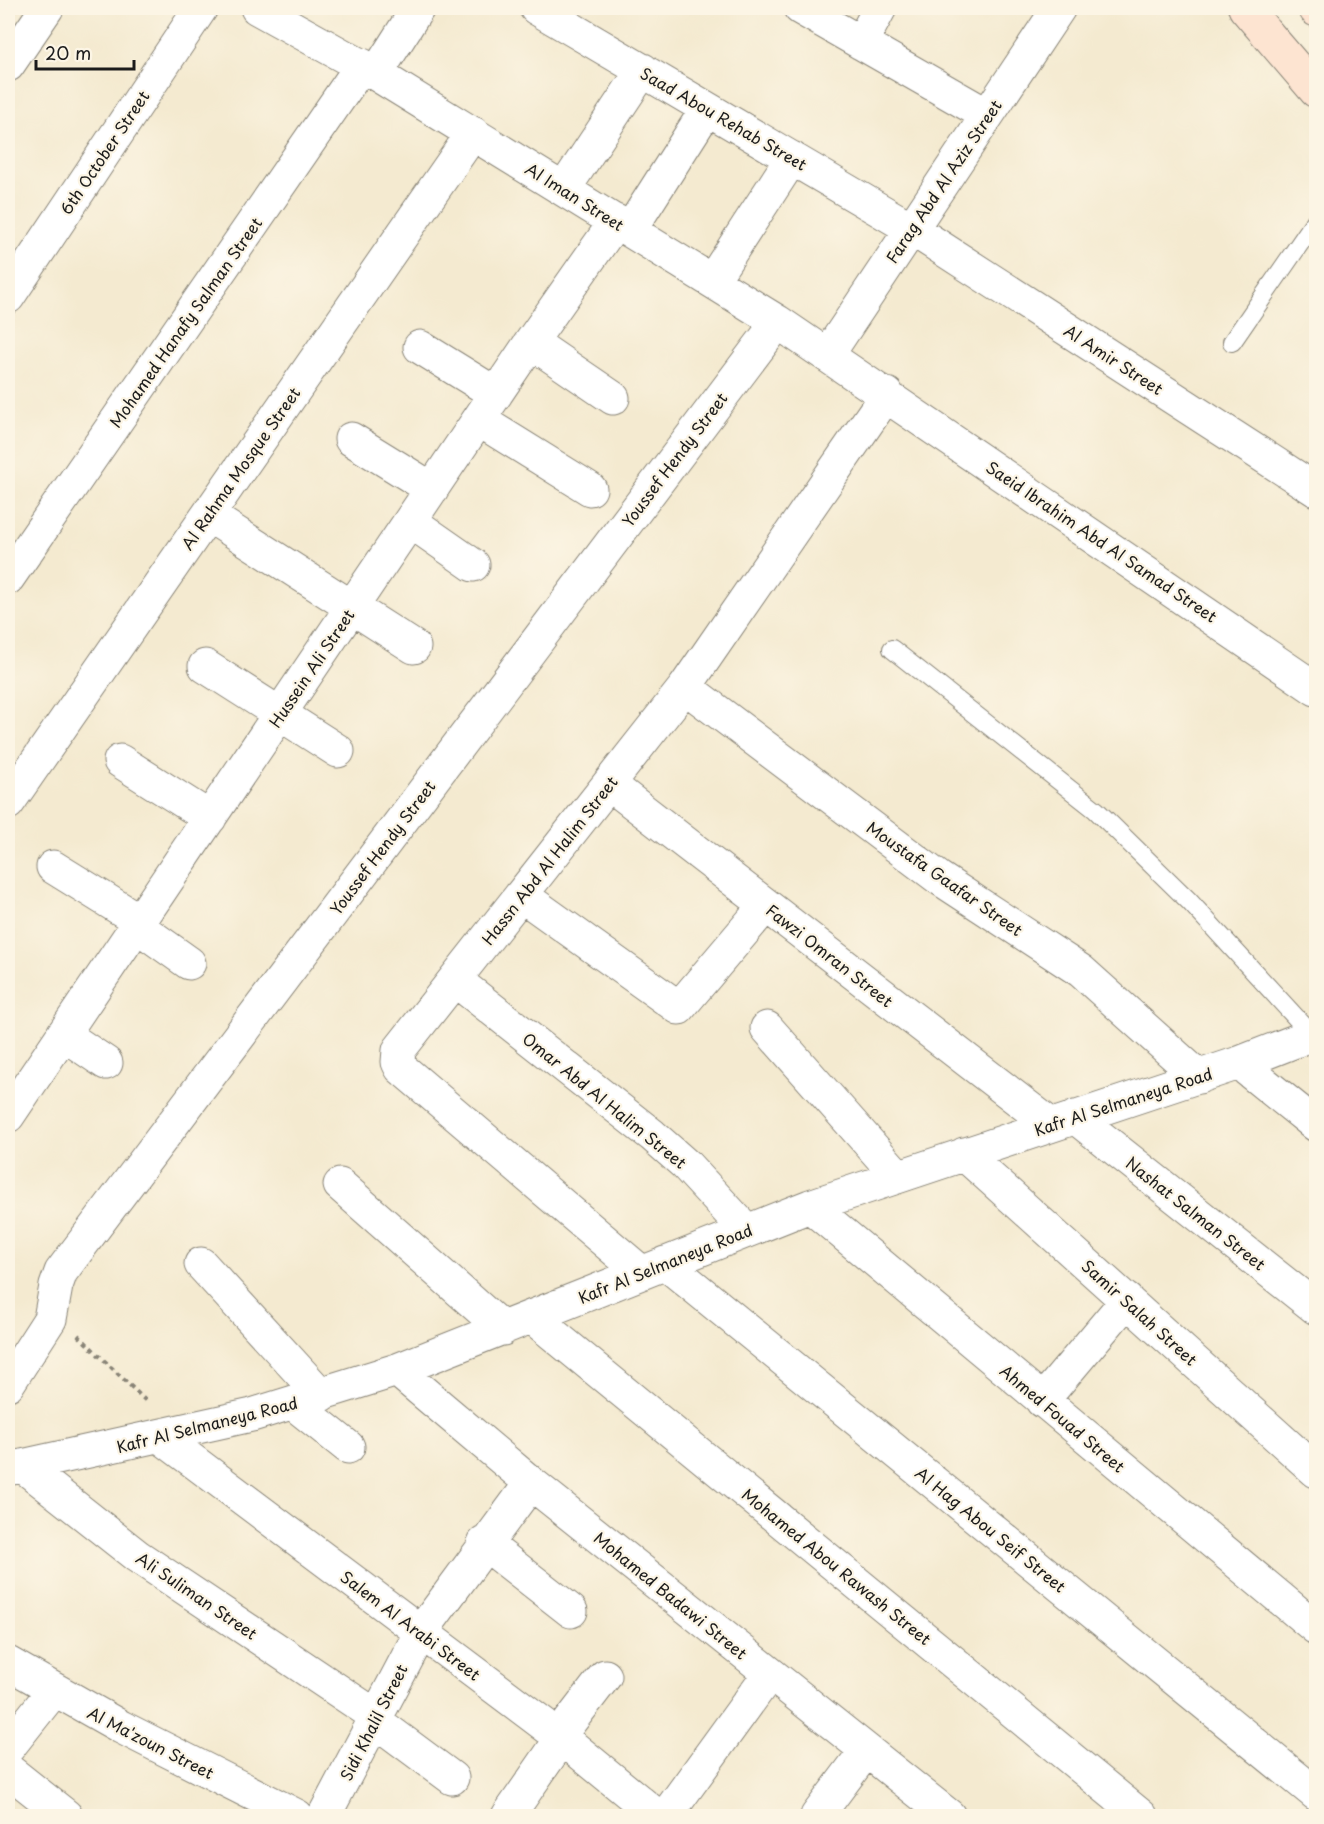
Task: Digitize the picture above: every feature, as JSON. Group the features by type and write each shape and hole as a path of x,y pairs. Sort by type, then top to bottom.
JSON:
{"main road":[{"path":"1245,8 1317,91"}],"street":[{"path":"8,65 47,8"},
{"name":"6th October Street","path":"8,297 201,8"},
{"name":"Mohamed Hanafy Salman Street","path":"8,578 369,70 418,8"},
{"name":"Saad Abou Rehab Street","path":"536,8 912,229"},
{"path":"800,8 987,115"},
{"path":"861,43 880,8"},
{"name":"Farag Abd Al Aziz Street","path":"828,354 1059,8"},
{"name":"Al Iman Street","path":"266,10 474,133 778,322 886,394"},
{"path":"564,189 643,70"},
{"name":"Hussein Ali Street","path":"8,1116 531,342 623,226 707,109"},
{"name":"Al Rahma Mosque Street","path":"8,803 474,133"},
{"path":"712,281 792,158"},
{"name":"Al Amir Street","path":"912,229 1317,490"},
{"name":"Youssef Hendy Street","path":"8,1384 50,1319 56,1286 62,1272 778,322"},
{"path":"531,342 613,398"},
{"path":"420,347 487,407 590,489"},
{"name":"Hassn Abd Al Halim Street","path":"653,1268 401,1068 398,1062 399,1050 685,687 886,394"},
{"name":"Saeid Ibrahim Abd Al Samad Street","path":"886,394 1317,689"},
{"path":"351,439 432,489"},
{"path":"208,514 414,647"},
{"path":"410,521 473,565"},
{"path":"205,666 338,751"},
{"name":"Moustafa Gaafar Street","path":"685,687 939,878 1081,970 1199,1077"},
{"path":"120,761 210,818"},
{"name":"Fawzi Omran Street","path":"609,784 766,905 1063,1121"},
{"path":"52,867 138,923 189,963"},
{"path":"521,895 679,1008 766,905"},
{"name":"Omar Abd Al Halim Street","path":"455,980 652,1135 686,1165 746,1230"},
{"path":"767,1028 898,1176"},
{"path":"63,1034 106,1063"},
{"name":"Kafr Al Selmaneya Road","path":"15,1468 170,1435 307,1399 397,1370 810,1206 1199,1077 1314,1034"},
{"path":"1239,1063 1317,1125"},
{"name":"Nashat Salman Street","path":"1063,1121 1317,1308"},
{"name":"Samir Salah Street","path":"964,1154 1317,1471"},
{"name":"Mohamed Abou Rawash Street","path":"340,1185 1141,1816"},
{"name":"Ahmed Fouad Street","path":"810,1206 1317,1628"},
{"path":"201,1264 307,1399 348,1447"},
{"name":"Al Hag Abou Seif Street","path":"653,1268 1317,1794"},
{"path":"1042,1401 1127,1300"},
{"name":"Mohamed Badawi Street","path":"397,1370 531,1482 865,1752 949,1816"},
{"name":"Salem Al Arabi Street","path":"170,1435 421,1632 560,1737 657,1816"},
{"name":"Ali Suliman Street","path":"15,1468 137,1556 375,1718 452,1778"},
{"name":"Sidi Khalil Street","path":"324,1816 421,1632 484,1543 531,1482"},
{"path":"484,1543 571,1611"},
{"name":"Al Ma'zoun Street","path":"8,1663 121,1727 297,1816"},
{"path":"666,1816 769,1674"},
{"path":"508,1816 560,1737 605,1676"},
{"path":"8,1748 54,1690"},
{"path":"817,1816 865,1752"},
{"path":"8,1770 66,1816"}],"lane":[{"path":"1232,342 1317,220"},
{"path":"892,649 1096,810 1189,901 1314,1034"}],"path":[{"path":"76,1334 170,1435"}]}
